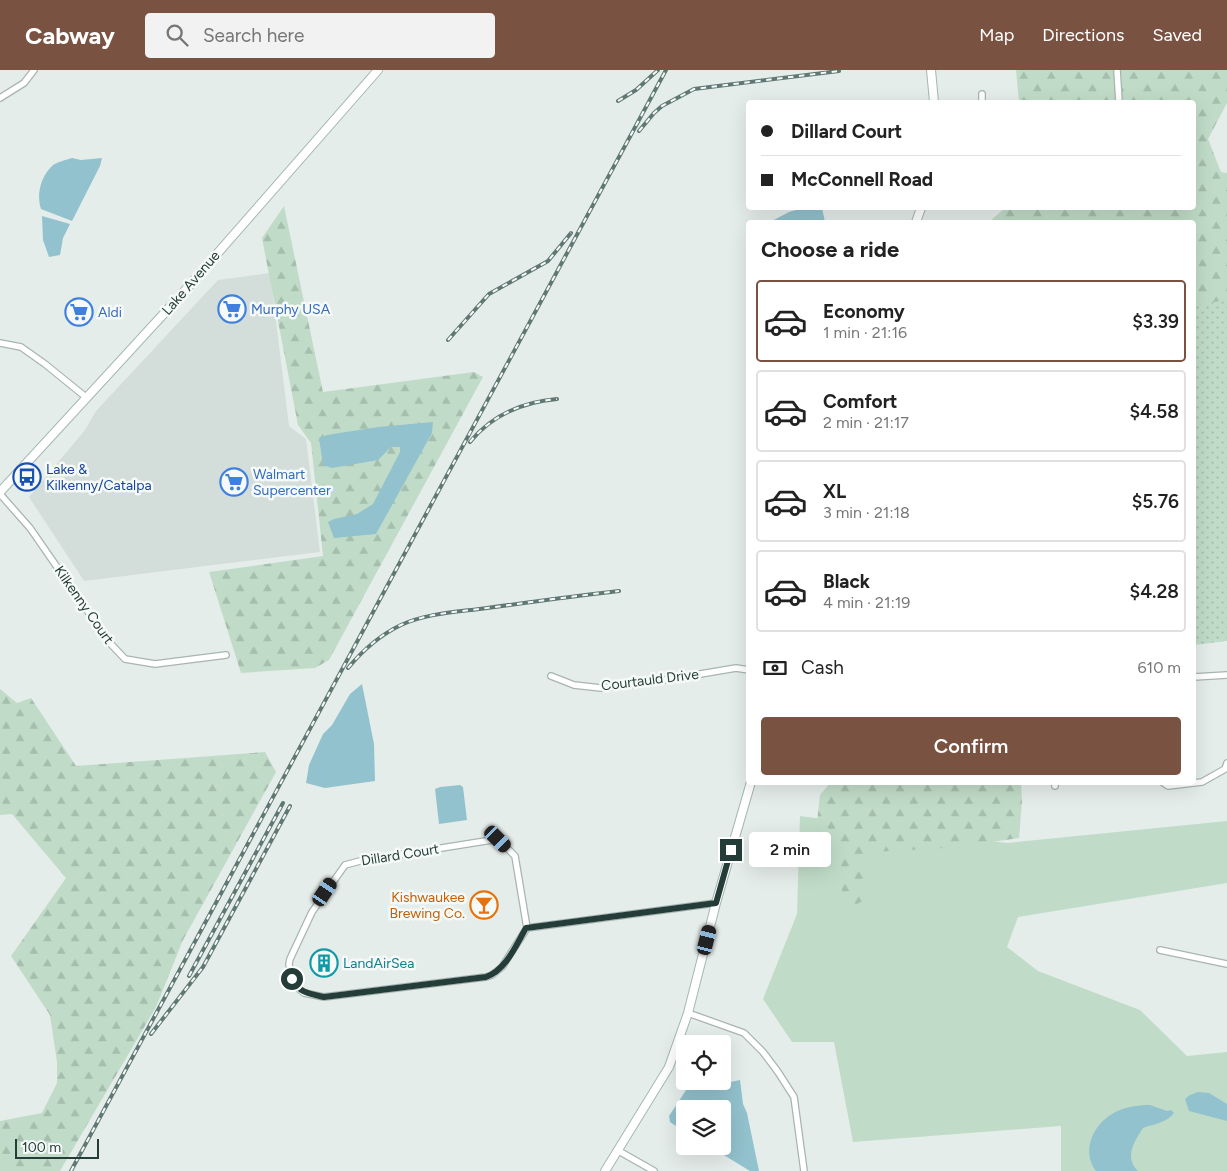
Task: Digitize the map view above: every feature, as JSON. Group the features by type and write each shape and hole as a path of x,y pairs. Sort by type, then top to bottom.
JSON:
{"street":[{"path":"0,98 24,83 34,70"},
{"name":"Lake Avenue","path":"0,493 181,295 378,70"},
{"path":"931,70 934,100"},
{"path":"1117,70 1119,100"},
{"path":"982,94 982,100"},
{"path":"0,343 21,348 45,364 87,398"},
{"name":"Kilkenny Court","path":"0,493 30,528 109,642 126,658 156,664 226,655"},
{"name":"Courtauld Drive","path":"551,676 574,685 601,688 659,681 736,668 746,670"},
{"path":"1196,677 1227,675"},
{"path":"1196,783 1202,782 1225,769 1227,763"},
{"path":"605,1171 669,1067 688,1013 716,903 750,785"},
{"name":"Dillard Court","path":"498,839 514,856 526,928 502,967 492,975 324,997 304,993 294,984 290,971 290,958 312,912 341,869 352,862 498,839"},
{"path":"526,928 716,903"},
{"path":"1160,950 1227,964"},
{"path":"688,1013 744,1033 763,1052 778,1072 794,1097 804,1171"},
{"path":"617,1150 654,1171"}],"shaded area":[{"path":"270,273 289,426 306,439 320,552 84,581 29,497 85,430 96,411 218,280"}],"green space":[{"path":"1016,70 1227,70 1227,103 1208,139 1221,172 1227,173 1227,634 1196,638 1196,220 991,220 1003,210 1196,210 1196,100 1019,100"},
{"path":"284,206 323,392 474,372 483,377 329,660 315,668 241,673 209,572 323,556 311,443 298,425 262,238"},
{"path":"1227,300 1227,641 1196,645 1196,305"},
{"path":"0,689 17,703 31,698 76,766 265,752 276,772 183,940 156,1007 60,1171 0,1171 0,1121 42,1113 57,1083 57,1062 50,1015 11,956 66,878 12,814 0,815"},
{"path":"828,785 1021,785 1022,801 1019,838 946,848 871,852 866,872 864,900 850,908 842,892 840,835 817,822 820,795"},
{"path":"800,816 1007,843 1227,821 1227,883 1018,917 1007,947 1038,971 1140,1010 1187,1056 1227,1052 1227,1171 1061,1171 1061,1126 853,1142 834,1042 792,1042 763,999 797,914"}],"water":[{"path":"72,158 81,160 102,158 100,166 72,221 41,209 39,191 45,174 53,165"},
{"path":"796,210 822,210 825,220 774,220"},
{"path":"42,216 70,224 63,238 60,255 49,257 43,240"},
{"path":"433,422 432,433 376,534 334,538 328,522 357,514 373,504 400,452 400,447 391,447 378,460 332,468 323,465 319,438 378,427"},
{"path":"362,684 374,744 375,781 325,788 306,783 309,765 323,734 332,725 350,694"},
{"path":"460,785 463,787 467,820 439,824 435,789"},
{"path":"740,1080 743,1104 747,1113 759,1171 750,1171 724,1155 731,1155 731,1100 680,1100 686,1090 731,1090 731,1082"},
{"path":"1198,1092 1209,1093 1227,1104 1227,1121 1189,1111 1185,1099"},
{"path":"676,1105 676,1126 670,1122 669,1116"},
{"path":"1150,1105 1167,1111 1171,1110 1174,1113 1164,1121 1143,1128 1134,1144 1131,1155 1134,1166 1138,1171 1096,1171 1092,1164 1089,1148 1099,1125 1112,1114 1121,1110"}],"railway":[{"path":"618,101 636,90 658,70"},
{"path":"71,1171 666,70"},
{"path":"639,131 662,106 694,89 839,71"},
{"path":"448,340 489,294 548,261 571,233"},
{"path":"470,442 498,417 532,403 557,399"},
{"path":"348,668 366,649 386,633 421,618 619,591"},
{"path":"189,976 283,803"},
{"path":"151,1034 203,967 290,806"}],"place":[{"name":"Murphy USA","path":"232,309"},
{"name":"Aldi","path":"79,312"},
{"name":"Lake & Kilkenny/Catalpa","path":"27,477"},
{"name":"Walmart Supercenter","path":"234,482"},
{"name":"Kishwaukee Brewing Co.","path":"484,905"},
{"name":"LandAirSea","path":"324,963"}],"route":[{"path":"292,979 294,984 304,993 324,997 486,977 497,972 502,967 526,928 716,903 731,850"}]}
